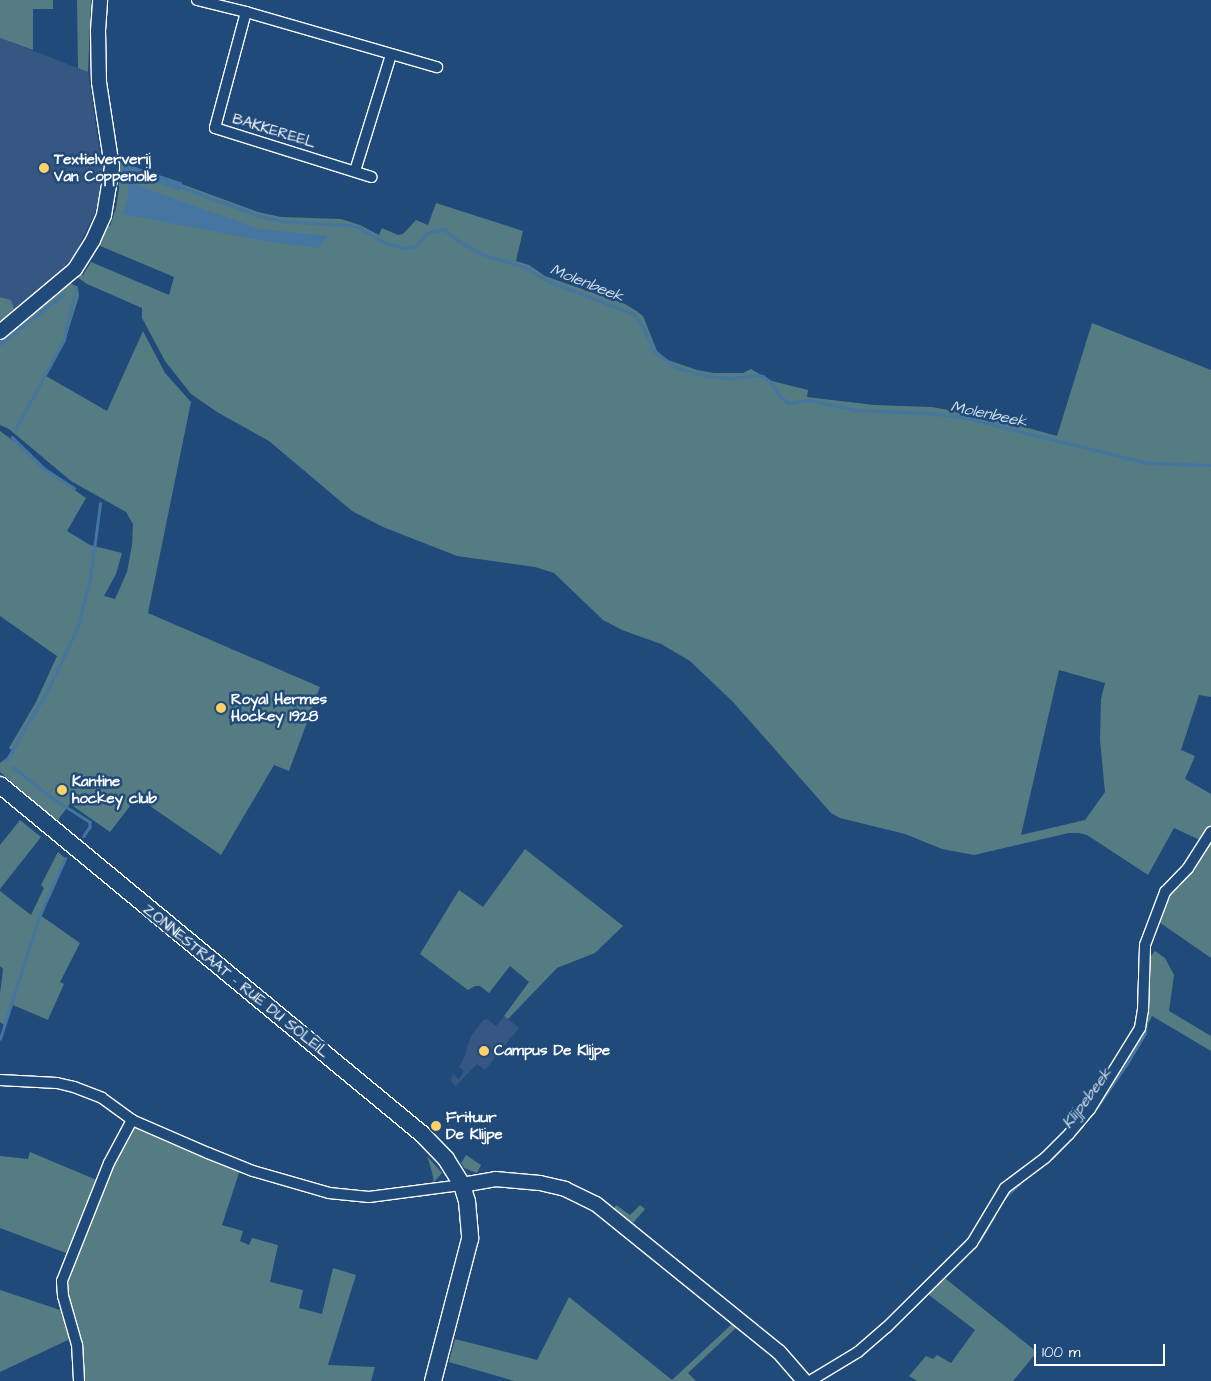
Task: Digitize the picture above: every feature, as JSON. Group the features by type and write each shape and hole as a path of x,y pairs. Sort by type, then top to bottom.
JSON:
{"main road":[{"name":"ZONNESTRAAT - RUE DU SOLEIL","path":"0,785 422,1134 446,1159 462,1185 467,1201 470,1239 433,1381"}],"street":[{"path":"0,332 69,275 82,259 104,215 111,167 99,82 98,31 100,0"},
{"path":"198,0 437,67"},
{"name":"BAKKEREEL","path":"246,12 214,128 371,177"},
{"path":"355,171 391,55"},
{"path":"810,1381 858,1352 886,1328 932,1280 972,1243 1005,1188 1045,1158 1090,1109 1140,1028 1144,1004 1145,945 1165,892 1188,868 1211,832"},
{"path":"0,1080 58,1082 74,1087 102,1098 132,1120 229,1162 329,1193 369,1197 495,1179 533,1182 565,1189 606,1210 779,1352 804,1381"},
{"path":"79,1381 78,1345 63,1296 62,1282 109,1163 132,1120"}],"shaded area":[{"path":"0,38 88,72 101,160 105,161 100,195 95,212 74,256 60,272 12,315 11,300 0,297"},
{"path":"125,164 182,183 180,190 123,172"},
{"path":"128,182 259,229 328,236 318,248 271,242 123,214 128,197"},
{"name":"Campus De Klijpe","path":"504,1016 519,1028 485,1070 477,1064 456,1086 451,1081 453,1074 459,1079 464,1071 459,1067 467,1052 471,1036 483,1020 487,1019 496,1026"}],"green space":[{"path":"0,0 53,0 53,9 33,9 33,50 0,38"},
{"path":"77,0 91,0 88,72 78,68"},
{"path":"119,161 258,212 281,217 341,219 360,225 379,235 382,228 398,235 403,234 416,220 428,225 436,203 523,231 516,261 529,265 545,276 625,304 638,312 643,316 657,351 668,360 697,370 714,373 743,373 751,369 772,381 808,390 807,397 874,405 931,407 984,416 1057,436 1092,323 1211,370 1211,697 1199,695 1181,750 1195,756 1185,779 1211,794 1211,825 1202,841 1174,828 1148,875 1087,835 1079,833 1069,833 974,855 942,849 905,834 840,818 831,813 733,702 690,661 661,644 622,630 603,620 554,573 535,567 457,556 383,527 352,511 269,441 217,412 191,394 165,361 142,318 142,308 87,284 77,277 79,273 83,275 91,262 169,295 174,277 98,245 107,225 110,226 116,208 119,189","holes":["1059,670 1105,683 1101,699 1100,740 1105,792 1085,820 1021,835"]},
{"path":"70,283 78,287 79,296 65,341 46,376 107,411 143,331 165,373 191,402 148,613 320,687 289,771 274,765 221,855 137,797 110,832 70,804 57,821 0,772 0,763 14,752 9,748 36,702 57,656 0,616 0,431 15,442 41,467 86,498 67,531 90,545 122,553 116,574 104,596 115,599 127,572 132,545 133,524 126,512 71,481 9,429 0,425 0,341"},
{"path":"0,297 11,300 14,309 12,315 0,325"},
{"path":"20,820 41,837 0,889 0,845"},
{"path":"1211,836 1211,958 1156,920 1168,892"},
{"path":"525,849 623,926 595,953 557,968 508,1019 504,1016 529,982 510,966 489,993 480,986 475,986 468,990 420,954 459,890 483,907"},
{"path":"58,852 65,858 40,915 80,943 60,982 64,984 48,1020 13,1005 4,1025 0,1022 0,994 3,969 0,966 0,891 31,915 44,888 41,885"},
{"path":"1155,951 1165,958 1174,975 1169,1011 1211,1036 1211,1051 1152,1016 1127,1066 1123,1063 1141,1033 1147,953 1151,956"},
{"path":"137,1126 240,1170 222,1225 243,1231 240,1241 249,1245 252,1238 278,1245 270,1282 303,1290 299,1308 322,1314 333,1268 356,1275 328,1365 375,1367 371,1381 81,1381 64,1287 103,1181 131,1127"},
{"path":"30,1152 99,1181 66,1253 0,1228 0,1156 28,1159"},
{"path":"466,1155 481,1165 477,1173 464,1168 461,1163"},
{"path":"427,1156 442,1173 434,1182 432,1172"},
{"path":"616,1205 630,1215 640,1205 645,1209 633,1223 614,1208"},
{"path":"941,1275 1037,1352 1013,1381 917,1381 909,1376 926,1356 933,1359 937,1355 951,1363 975,1330 925,1292"},
{"path":"0,1290 63,1311 70,1339 0,1372"},
{"path":"569,1297 672,1380 732,1324 736,1328 688,1373 696,1381 514,1381 449,1362 455,1339 537,1360"}],"waterway":[{"name":"Molenbeek","path":"178,186 260,216 281,221 358,227 386,243 404,248 416,246 427,233 444,229 459,241 482,254 524,267 548,281 634,314 644,328 654,351 677,368 707,376 731,378 763,376 772,383 781,397 789,403 809,400 856,410 928,413 963,417 1148,463 1211,465"},
{"path":"15,430 64,340 76,287"},
{"path":"0,344 64,294"},
{"path":"12,437 45,469 74,488"},
{"path":"6,761 49,688 78,626 90,579 100,504"},
{"path":"13,767 51,797 90,822 90,827 84,836"},
{"name":"Klijpebeek","path":"1193,868 1204,852"},
{"path":"0,1039 39,917 65,859"},
{"name":"Klijpebeek","path":"1097,1107 1145,1033 1147,1010"},
{"name":"Klijpebeek","path":"1052,1158 1082,1126"},
{"name":"Klijpebeek","path":"1006,1196 1020,1183"},
{"name":"Klijpebeek","path":"979,1241 994,1216"}],"place":[{"name":"Textielververij Van Coppenolle","path":"44,168"},
{"name":"Royal Hermes Hockey 1928","path":"221,708"},
{"name":"Kantine hockey club","path":"62,790"},
{"name":"Campus De Klijpe","path":"484,1051"},
{"name":"Frituur De Klijpe","path":"436,1126"}]}
